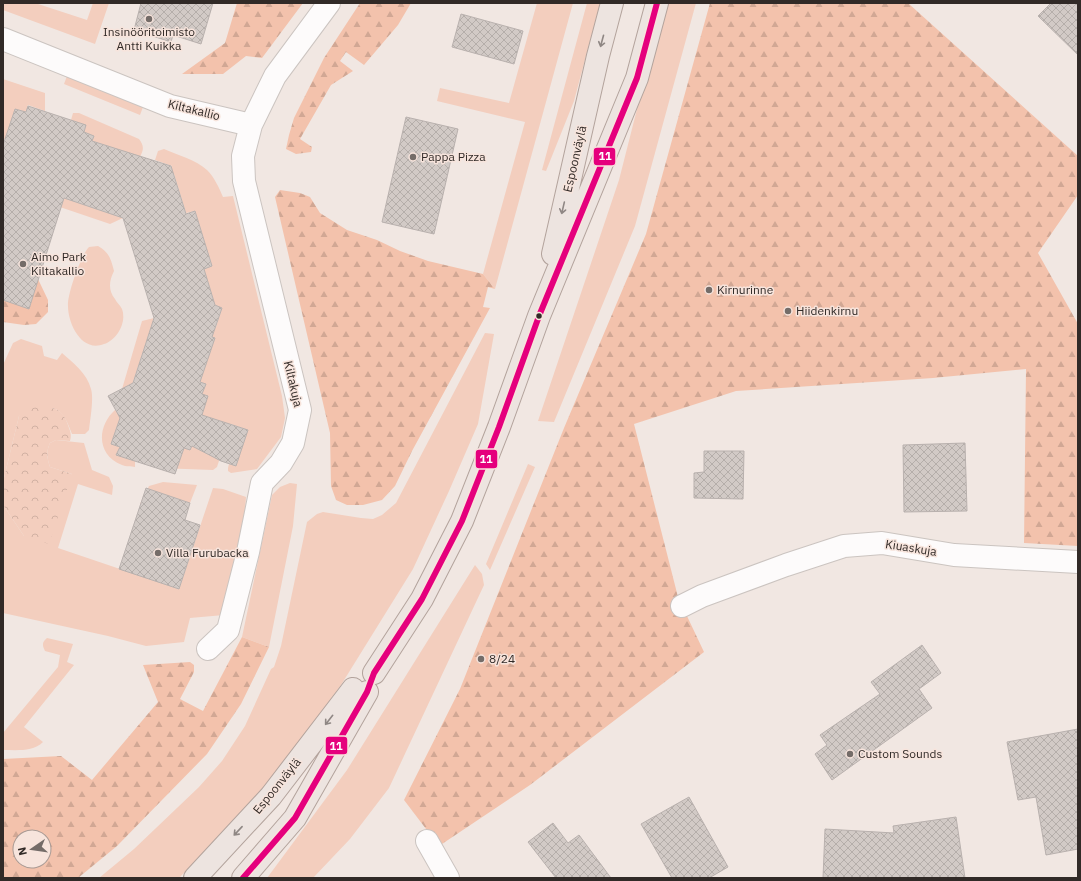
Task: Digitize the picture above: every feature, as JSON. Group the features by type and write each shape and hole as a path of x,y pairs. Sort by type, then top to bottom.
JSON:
{"main road":[{"name":"Espoonväylä","path":"539,316 612,3"},
{"name":"Espoonväylä","path":"243,878 295,818 365,685 422,599 462,521 499,427 539,316 637,78 657,3"},
{"name":"Espoonväylä","path":"195,878 271,796 365,685"}],"street":[{"path":"251,125 275,76 329,3"},
{"name":"Kiltakallio","path":"3,39 170,106 251,125"},
{"name":"Kiltakuja","path":"208,649 228,630 248,552 262,483 281,463 293,443 300,410 244,181 244,156 251,125"},
{"name":"Kiuaskuja","path":"682,606 702,596 786,565 844,546 882,543 954,555 1078,562"},
{"path":"427,841 448,878"}],"green space":[{"path":"3,3 35,3 87,20 93,3 109,3 95,44 3,10"},
{"path":"237,3 303,3 262,58 246,56 223,74 182,74 225,43"},
{"path":"360,3 411,3 398,25 364,65 346,52 340,61 353,71 331,85 300,139 312,147 311,152 296,154 286,149 294,118 324,58"},
{"path":"537,3 573,3 495,289 483,274 525,122 437,101 440,88 509,103"},
{"path":"587,3 600,3 574,101 546,171 542,170"},
{"path":"664,3 696,3 635,226 554,422 538,421 619,180"},
{"path":"710,3 908,3 1078,156 1078,195 1038,253 1078,324 1078,546 1024,543 1026,369 933,378 736,391 634,424 678,597 704,652 530,785 439,846 404,800 460,689 564,428 646,234"},
{"path":"67,76 143,107 140,115 64,84"},
{"path":"3,79 45,93 45,111 28,105 26,112 15,109 5,139 3,139"},
{"path":"73,113 79,113 139,139 143,148 140,157 106,152 108,146 92,141 94,136 84,132 86,125 71,120"},
{"path":"164,149 203,166 212,176 223,197 233,196 282,396 285,418 281,437 257,469 231,473 228,471 229,464 236,466 248,430 231,424 217,467 213,470 158,468 148,445 181,456 184,448 190,450 196,432 202,394 206,384 200,382 215,338 206,335 216,327 222,308 215,305 204,269 212,266 195,211 186,213 174,174 170,173 172,166 155,160 158,151"},
{"path":"280,190 300,193 310,197 320,213 347,230 377,240 400,251 428,261 483,274 495,289 488,287 483,307 490,308 412,451 395,486 382,500 363,505 347,505 336,500 331,486 330,433 275,197"},
{"path":"49,193 123,218 110,224 54,205"},
{"path":"98,246 107,253 112,263 114,271 110,282 110,289 122,309 123,319 120,330 113,339 109,342 96,346 83,341 78,335 71,321 68,301 82,258 89,247"},
{"path":"38,279 48,300 48,312 36,324 24,325 3,322 3,300 29,308"},
{"path":"154,318 130,391 122,389 142,321"},
{"path":"485,333 494,334 478,424 413,569 341,685 261,793 179,878 99,878 134,849 199,787 222,761 245,726 271,669 274,667 281,646 307,522 317,514 323,512 373,519 382,515 396,503"},
{"path":"21,339 42,346 44,356 57,360 62,353 83,373 89,383 92,393 89,430 85,434 72,434 63,415 58,410 52,408 46,408 19,416 3,482 3,365 13,343"},
{"path":"36,407 47,407 60,411 66,419 71,434 70,441 56,440 50,443 47,452 50,467 72,474 49,544 24,536 3,505 3,482 19,416 24,411"},
{"path":"115,410 122,412 111,444 120,447 117,455 135,461 135,467 124,466 113,460 107,454 104,447 102,432 109,417"},
{"path":"56,440 84,443 92,470 109,477 113,486 112,495 78,484 58,548 179,589 213,488 223,489 246,497 243,539 224,615 190,618 184,642 146,646 3,613 3,505 24,536 72,474 50,467 47,452 50,443"},
{"path":"528,464 535,467 490,570 486,564"},
{"path":"163,482 197,485 190,503 163,494 157,510 140,504 149,486"},
{"path":"290,483 297,484 293,526 269,647 242,637 272,495 280,487"},
{"path":"475,565 482,574 484,585 389,788 350,839 313,878 267,878 347,770"},
{"path":"242,637 269,647 241,704 207,754 117,846 78,878 3,878 3,759 61,756 92,780 158,702 143,665 190,662 194,665 194,672 180,699 203,711"},
{"path":"47,638 73,644 67,662 74,665 24,727 43,742 30,749 3,750 3,733 58,667 60,655 45,651 44,649 43,642"}],"building":[{"path":"141,3 213,3 201,44 173,35 171,42 134,30"},
{"path":"1051,3 1078,3 1078,55 1038,16"},
{"path":"461,14 523,31 514,64 452,47"},
{"path":"28,106 86,125 84,132 94,136 92,141 171,166 186,214 195,211 212,266 204,269 215,305 222,308 212,337 215,338 200,382 206,384 202,394 208,396 202,415 248,430 236,466 221,461 192,446 190,450 184,448 175,474 116,455 120,447 111,444 120,418 108,396 133,383 154,318 123,218 64,198 29,309 3,300 3,145 15,109 26,112"},
{"path":"406,117 458,129 434,234 382,222"},
{"path":"965,443 967,511 904,512 903,445"},
{"path":"704,451 744,451 743,499 694,498 694,473 704,472"},
{"name":"Villa Furubacka","path":"146,488 190,503 185,520 200,525 179,589 119,569"},
{"path":"922,645 941,673 919,689 932,708 832,780 815,754 827,745 820,735 880,694 871,682"},
{"path":"1078,729 1078,849 1046,855 1036,797 1018,800 1007,742"},
{"path":"689,797 728,867 709,878 672,878 641,824"},
{"path":"956,817 965,878 823,878 825,829 894,833 893,826"},
{"path":"553,823 568,843 579,835 611,878 556,878 528,842"}],"transit line":[{"name":"11","path":"243,878 295,818 367,692 374,673 422,599 462,521 499,427 539,316 637,78 657,3"}],"place":[{"name":"Insinööritoimisto Antti Kuikka","path":"149,19"},
{"name":"Pappa Pizza","path":"413,157"},
{"name":"Aimo Park Kiltakallio","path":"23,264"},
{"name":"Kirnurinne","path":"709,290"},
{"name":"Hiidenkirnu","path":"788,311"},
{"name":"Villa Furubacka","path":"158,553"},
{"name":"8/24","path":"481,659"},
{"name":"Custom Sounds","path":"850,754"}]}
